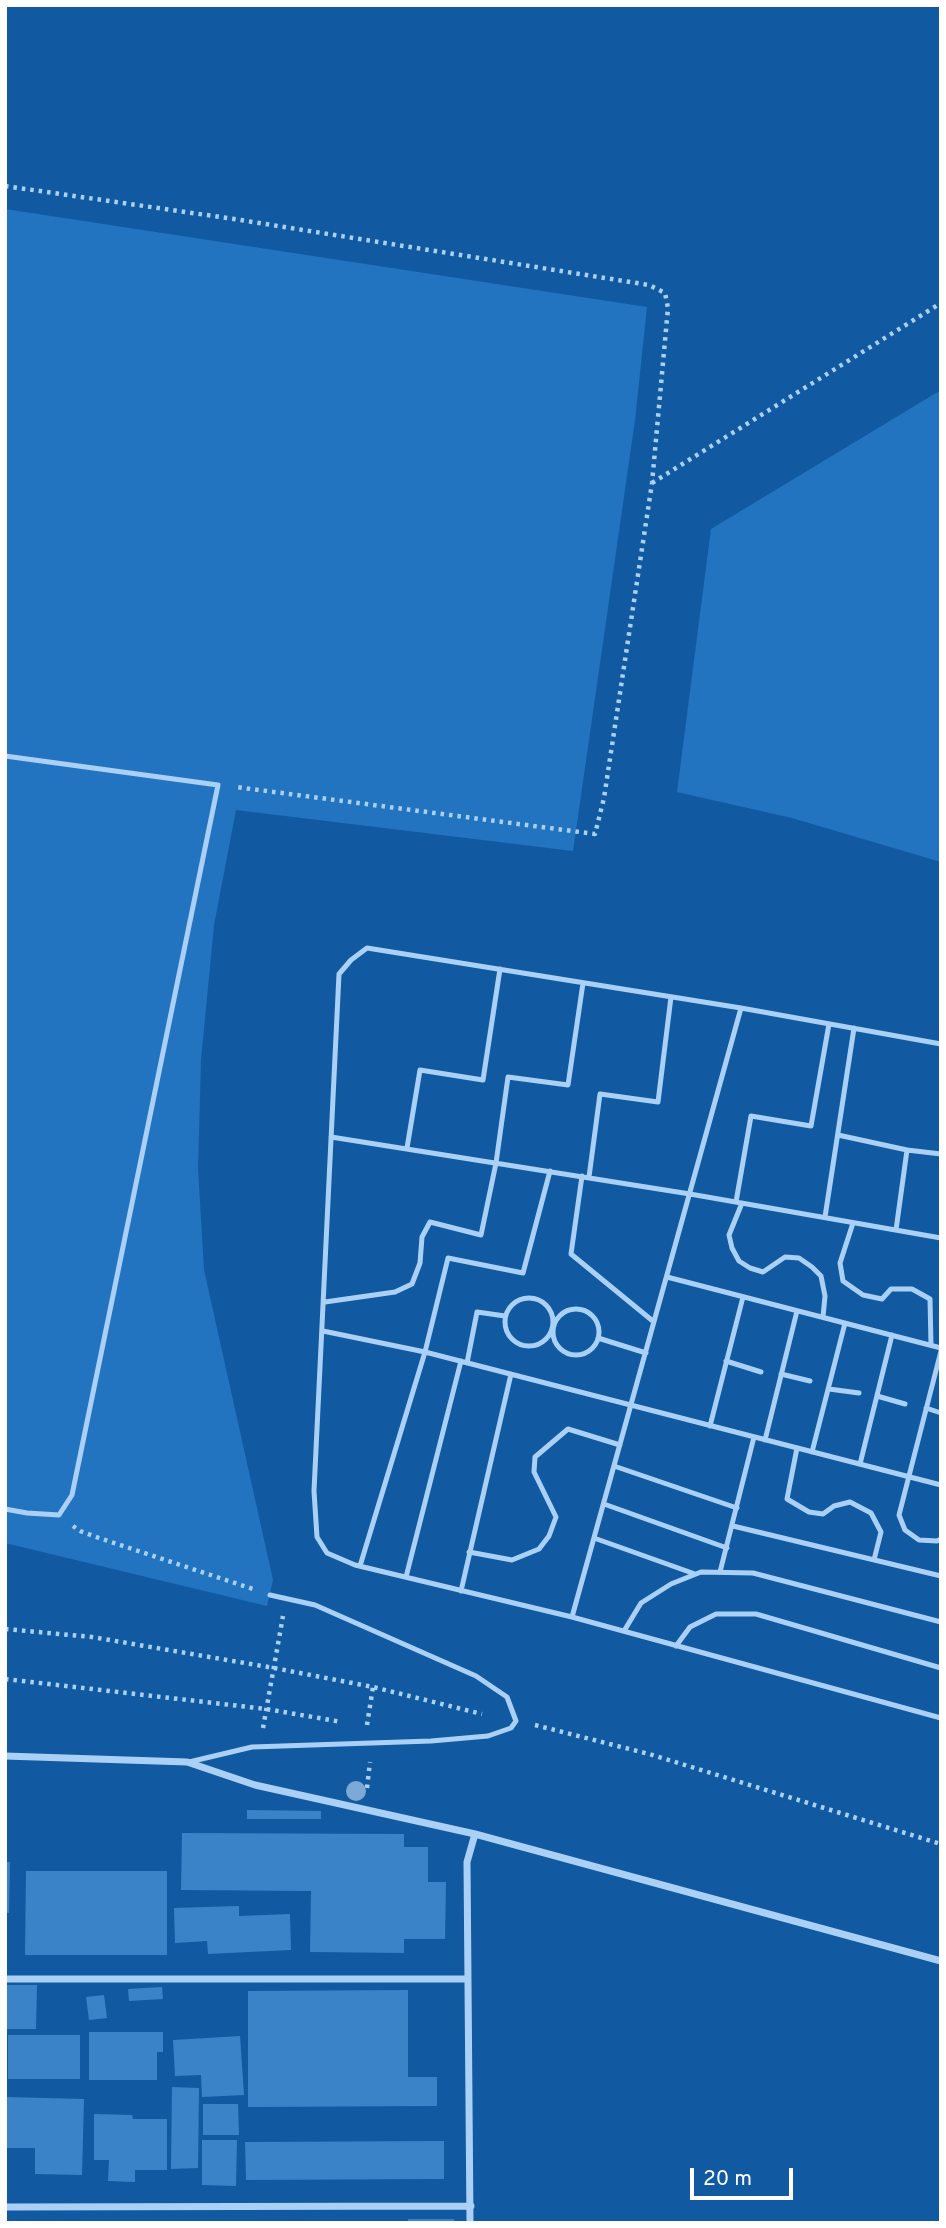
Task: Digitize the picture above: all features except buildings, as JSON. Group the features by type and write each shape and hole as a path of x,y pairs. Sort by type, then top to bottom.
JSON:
{"street":[{"path":"5,1756 187,1762 256,1785 475,1834 941,1961"},
{"path":"470,2223 467,1862 475,1834"},
{"path":"5,1979 468,1979"},
{"path":"5,2207 471,2206"}],"lane":[{"path":"5,756 218,785 72,1496 59,1515 5,1509"},
{"path":"941,1044 741,1008 367,948 339,974 314,1491 317,1537 327,1553 360,1566 572,1617 941,1718"},
{"path":"407,1148 420,1070 483,1080 500,969"},
{"path":"325,1302 395,1293 412,1284 420,1263 422,1237 430,1222 481,1235 496,1163 508,1077 568,1085 583,983"},
{"path":"654,1322 570,1254 600,1094 658,1102 671,997"},
{"path":"572,1617 741,1008"},
{"path":"823,1317 825,1296 821,1276 812,1267 799,1258 785,1257 763,1272 739,1261 729,1235 739,1202 751,1116 811,1126 829,1024"},
{"path":"825,1217 853,1028"},
{"path":"838,1135 907,1150 941,1154"},
{"path":"331,1137 739,1202 941,1238"},
{"path":"896,1230 907,1150"},
{"path":"360,1566 425,1352 448,1258 523,1273 550,1171"},
{"path":"853,1223 840,1263 843,1281 863,1296 882,1299 891,1289 912,1289 930,1299 931,1345"},
{"path":"667,1277 941,1349 898,1515 905,1530 919,1540 937,1542 941,1539"},
{"path":"710,1426 743,1297"},
{"path":"519,1300 539,1300 550,1308 551,1330 544,1342 522,1346 506,1331 506,1315 519,1300"},
{"path":"582,1310 595,1319 598,1338 587,1352 573,1355 565,1353 555,1342 555,1321 567,1311 582,1310"},
{"path":"765,1440 797,1311"},
{"path":"406,1577 477,1312 506,1315"},
{"path":"813,1452 845,1324"},
{"path":"323,1331 425,1352 941,1485"},
{"path":"860,1464 892,1335"},
{"path":"598,1338 646,1353"},
{"path":"726,1361 761,1372"},
{"path":"461,1591 511,1374"},
{"path":"781,1374 810,1381"},
{"path":"829,1389 859,1393"},
{"path":"877,1396 905,1404"},
{"path":"926,1408 941,1413"},
{"path":"469,1552 512,1560 539,1549 544,1543 556,1517 534,1472 535,1457 569,1429 620,1445"},
{"path":"720,1572 754,1437"},
{"path":"797,1448 787,1499 809,1512 823,1514 834,1506 850,1502 871,1513 881,1532 874,1560"},
{"path":"614,1466 737,1508"},
{"path":"604,1504 727,1548"},
{"path":"733,1526 941,1576"},
{"path":"594,1538 695,1574"},
{"path":"624,1631 641,1604 671,1584 695,1574 720,1572 752,1573 941,1622"},
{"path":"187,1762 252,1747 431,1741 488,1736 511,1728 516,1721 507,1697 476,1676 315,1605 270,1595"},
{"path":"677,1646 690,1627 716,1614 757,1614 941,1668"}],"path":[{"path":"5,186 649,285 665,293 668,308 652,483 604,798 595,834 218,785"},
{"path":"652,483 941,303"},
{"path":"59,1515 80,1531 270,1595 283,1612 262,1732"},
{"path":"5,1629 92,1637 274,1668 373,1687 475,1713"},
{"path":"5,1679 266,1709 366,1726 376,1725"},
{"path":"366,1726 373,1687"},
{"path":"551,1729 649,1754 941,1844"},
{"path":"366,1793 371,1758"}],"shaded area":[{"path":"5,209 647,307 635,420 573,851 236,810 214,925 201,1060 198,1169 204,1270 273,1580 267,1606 5,1543"},
{"path":"941,390 941,862 792,818 677,792 711,529"}]}
